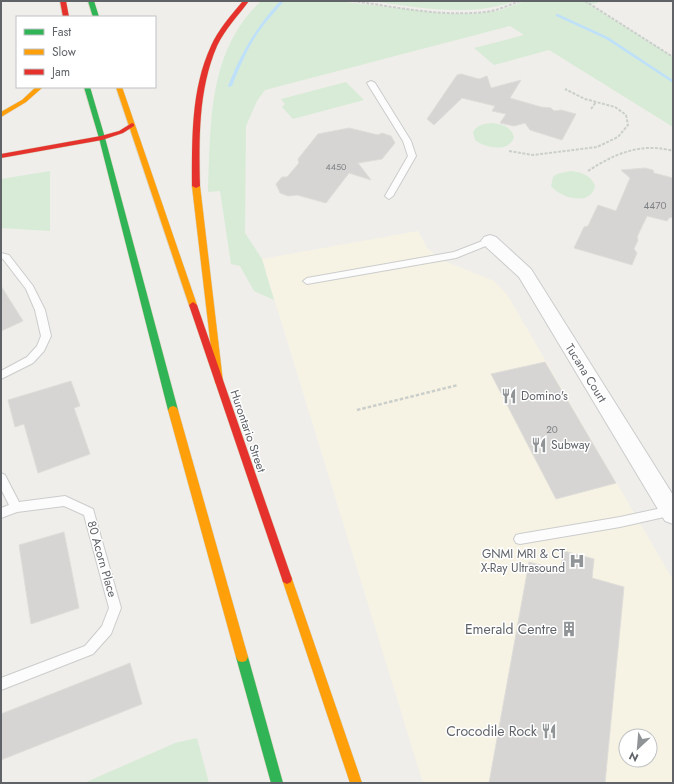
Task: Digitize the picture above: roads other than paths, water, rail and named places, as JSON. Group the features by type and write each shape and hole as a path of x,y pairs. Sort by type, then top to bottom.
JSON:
{"main road":[{"path":"63,1 66,16"},
{"path":"91,1 96,16"},
{"path":"219,382 196,195 195,136 199,103 206,71 214,47 226,26 246,1"},
{"path":"1,115 24,101 39,88"},
{"path":"87,88 102,138 166,386 277,783"},
{"name":"Hurontario Street","path":"119,88 356,783"},
{"path":"1,156 102,138 118,134 127,130 132,125"}],"street":[{"name":"Tucana Court","path":"490,241 525,273 671,507"}],"lane":[{"path":"371,83 407,141 412,156 389,196"},
{"path":"307,281 456,255 490,241"},
{"path":"1,256 6,258 30,288 40,310 46,336 41,348 30,360 1,375"},
{"path":"1,478 16,507"},
{"name":"80 Acorn Place","path":"1,512 16,507 65,501 89,512 115,608 107,630 89,650 1,684"},
{"path":"520,539 620,522 671,507"}],"waterway":[{"path":"230,86 240,62 252,40 265,21 282,1"},
{"path":"557,15 607,38 673,82"}],"place":[{"name":"Domino's","path":"509,396"},
{"name":"Subway","path":"539,445"},
{"name":"GNMI MRI & CT X-Ray Ultrasound","path":"577,561"},
{"name":"Emerald Centre","path":"569,629"},
{"name":"Crocodile Rock","path":"549,731"}]}
